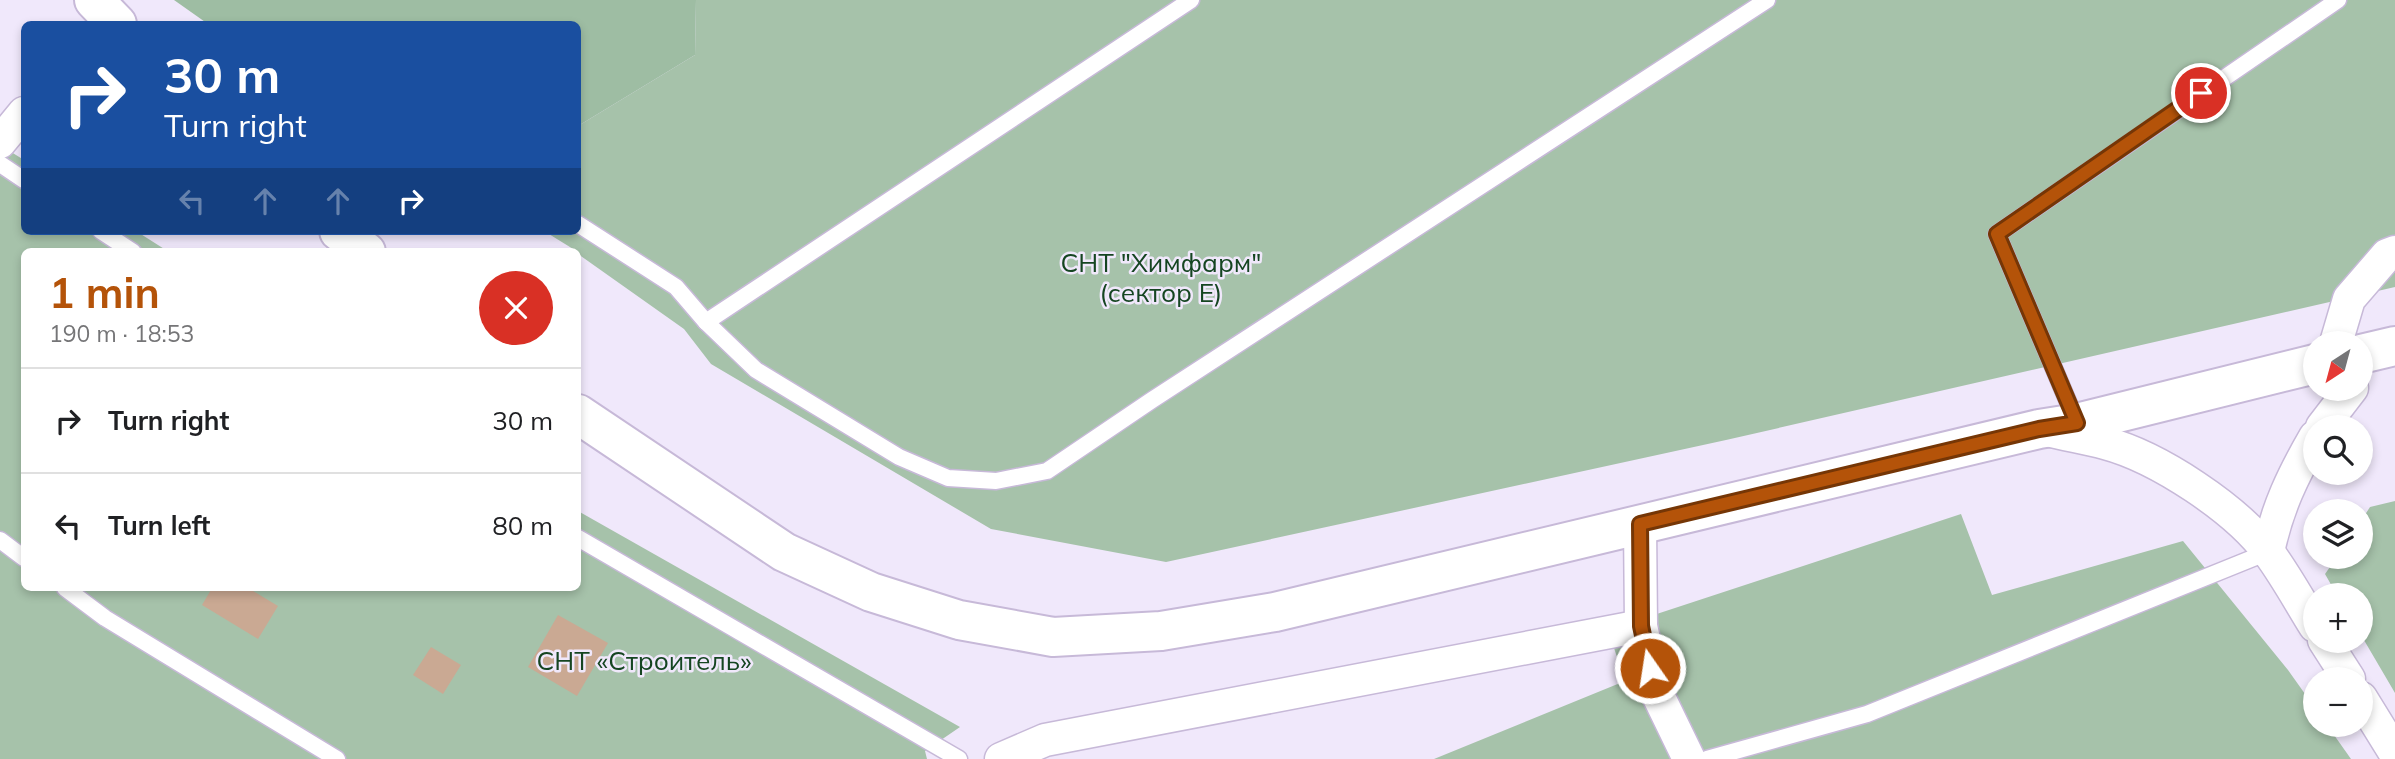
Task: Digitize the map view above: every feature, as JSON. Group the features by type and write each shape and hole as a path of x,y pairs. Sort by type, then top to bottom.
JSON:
{"main road":[{"path":"344,235 361,248"},
{"path":"2373,352 2395,348"},
{"path":"581,416 699,497 797,558 870,592 959,620 1054,638 1161,631 1275,612 2303,367"}],"street":[{"path":"0,142 21,117"},
{"path":"2339,331 2348,299 2387,255 2395,252"},
{"path":"2373,368 2395,348"},
{"path":"2331,415 2342,401"},
{"path":"2039,429 2107,443 2157,464 2199,491 2238,520 2268,552 2303,607"},
{"path":"2268,552 2274,522 2292,477 2303,458"},
{"path":"1640,524 1641,626 1655,689 1689,759"},
{"path":"1001,759 1045,740 1641,626"},
{"path":"2373,717 2395,752"}],"lane":[{"path":"706,322 1191,0"},
{"path":"581,226 676,287 706,322 755,370 899,457 948,478 996,481 1047,471 1768,0"},
{"path":"2077,423 1997,234 2338,0"},
{"path":"0,164 21,178"},
{"path":"107,235 127,248"},
{"path":"0,540 21,556"},
{"path":"581,540 959,759"},
{"path":"1707,759 1867,715 2268,552"},
{"path":"69,591 105,618 337,759"}],"green space":[{"path":"174,0 696,0 695,55 581,124 581,21 204,21"},
{"name":"СНТ \"Химфарм\" (сектор Е)","path":"696,0 2395,0 2395,287 1726,440 1166,562 991,529 711,364 684,329 581,256 581,248 572,248 550,235 581,235 581,124 695,55"},
{"name":"СНТ «Строитель»","path":"0,145 21,158 21,235 142,235 163,248 21,248 21,591 581,591 581,513 960,727 925,751 927,759 0,759"},
{"path":"2395,501 2395,693 2372,653 2373,583 2330,583 2325,574 2329,569 2373,569 2373,506"},
{"path":"1961,514 1992,595 2183,541 2303,691 2303,737 2335,737 2351,759 1434,759 1625,681 1608,630"}],"building":[{"path":"210,591 253,591 278,606 258,639 202,605"},
{"path":"558,615 608,643 577,696 528,667"},
{"path":"431,647 461,665 443,694 413,675"}],"route":[{"path":"1650,668 1641,626 1640,524 2039,429 2077,423 1997,234 2201,93"}]}
